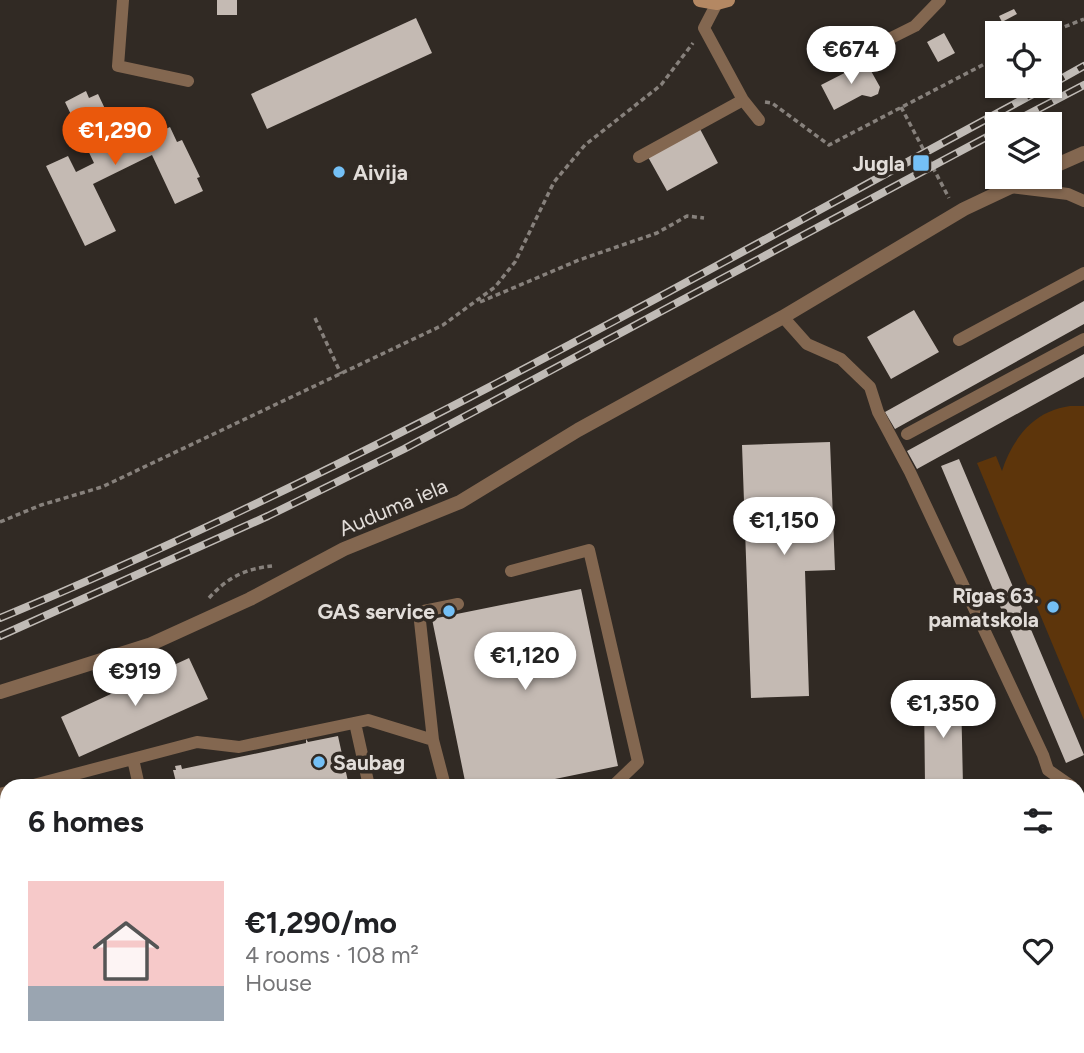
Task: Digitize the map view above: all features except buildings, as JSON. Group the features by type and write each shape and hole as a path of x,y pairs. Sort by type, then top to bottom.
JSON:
{"street":[{"path":"700,0 722,1"},
{"path":"1062,163 1084,153"},
{"name":"Auduma iela","path":"0,692 149,645 250,599 344,550 460,502 578,430 783,317 964,209 1006,189"}],"lane":[{"path":"123,0 118,66 188,81"},
{"path":"839,64 915,26 940,0"},
{"path":"722,1 704,28 743,100 759,120"},
{"path":"639,157 743,100"},
{"path":"1027,189 1068,194 1084,201"},
{"path":"959,340 1084,273"},
{"path":"783,317 807,344 841,359 870,387 878,412 907,465 1048,770 1061,779"},
{"path":"907,434 1084,339"},
{"path":"512,571 589,550 638,762 620,779"},
{"path":"443,779 433,740 419,612 458,604"},
{"path":"57,779 197,742 239,747 368,720 433,740"},
{"path":"355,723 367,779"},
{"path":"133,759 137,779"}],"path":[{"path":"1062,28 1084,19"},
{"path":"0,522 41,505 102,486 443,326 475,304 495,287 515,262 554,182 585,145 660,85 704,28"},
{"path":"743,100 772,103 829,145 985,64"},
{"path":"901,107 948,197"},
{"path":"475,304 579,260 657,233 687,216 704,218"},
{"path":"315,318 341,374"}],"shaded area":[{"name":"Rīgas 63. pamatskola","path":"1070,406 1084,406 1084,720 977,463 996,456 1002,471 1009,453 1025,429 1040,416"}],"railway":[{"path":"1062,78 1084,66"},
{"path":"1033,112 1084,85"},
{"path":"0,618 135,560 400,433 530,366 1026,98"},
{"path":"0,636 268,516 404,449 985,138"}],"place":[{"name":"Jugla","path":"921,163"},
{"name":"Aivija","path":"339,172"},
{"name":"Rīgas 63. pamatskola","path":"1053,607"},
{"name":"GAS service","path":"449,611"},
{"name":"Saubag","path":"319,762"}]}
